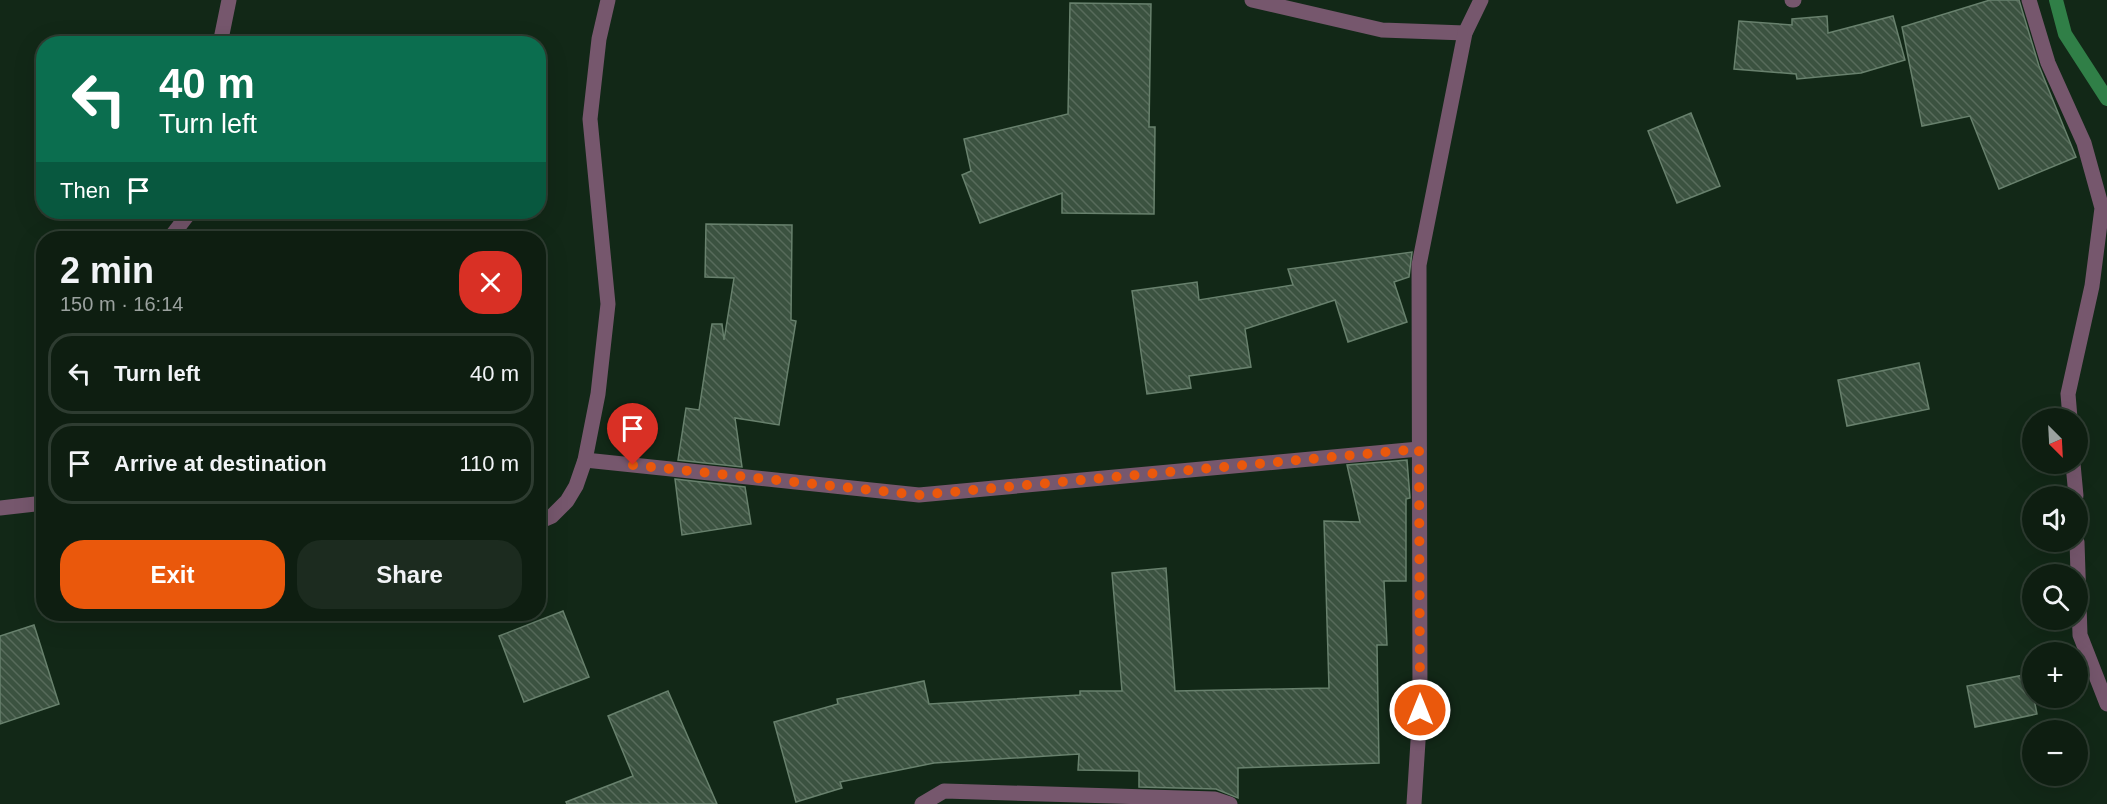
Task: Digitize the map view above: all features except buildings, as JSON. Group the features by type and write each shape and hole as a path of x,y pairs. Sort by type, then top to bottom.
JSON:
{"street":[{"path":"222,36 229,0"},
{"path":"546,519 552,516 567,501 585,460 598,394 608,304 590,118 599,39 608,0"},
{"path":"1252,0 1382,30 1465,33"},
{"path":"1414,804 1420,710 1419,265 1465,33 1481,0"},
{"path":"2029,0 2048,63 2084,143 2102,208 2092,286 2068,394 2069,408"},
{"path":"175,231 185,219"},
{"path":"585,460 919,495 1419,449"},
{"path":"0,508 36,504"},
{"path":"2077,552 2080,635 2107,704"},
{"path":"922,804 944,791 1215,799 1230,804"}],"waterway":[{"path":"2056,0 2065,34 2107,99"}],"route":[{"path":"633,465 919,495 1419,449 1420,710"}]}
